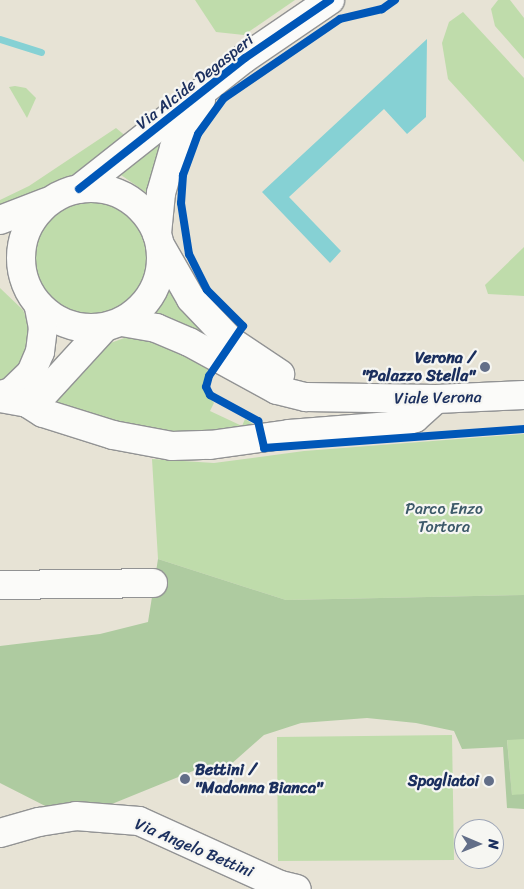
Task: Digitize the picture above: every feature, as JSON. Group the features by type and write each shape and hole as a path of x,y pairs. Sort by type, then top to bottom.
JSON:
{"main road":[{"name":"Via Alcide Degasperi","path":"79,188 208,88 330,0"},
{"name":"Via Alcide Degasperi","path":"158,240 161,193 174,148 208,88"},
{"path":"0,220 79,188 98,188 118,193 141,210 158,240 160,268 154,290 140,309 113,325 50,390 39,399 27,403"},
{"path":"0,397 11,392 30,373 40,352 43,328 20,252 25,232 47,202"},
{"name":"Viale Verona","path":"158,240 190,299 232,342 279,373 352,399"},
{"path":"0,276 68,326 113,325"},
{"name":"Viale Verona","path":"113,325 156,328 189,342 277,390 306,398 436,399 524,395"},
{"path":"0,397 27,403 43,413 113,435 172,446 210,445 290,434 391,426 415,418 436,399"},
{"path":"0,585 154,583"},
{"name":"Via Angelo Bettini","path":"0,833 39,822 76,816 139,821 280,885 297,889"}],"green space":[{"path":"195,0 295,0 244,35 216,32"},
{"path":"498,0 510,0 524,18 524,59 495,26 491,9"},
{"path":"463,12 524,78 524,162 448,79 442,43 449,22"},
{"path":"9,87 26,88 36,98 27,118"},
{"path":"116,128 128,138 80,171 0,213 0,200 29,186"},
{"path":"156,143 163,148 151,196 121,175"},
{"path":"91,202 112,206 131,218 143,237 147,258 143,279 131,298 112,310 91,314 70,310 51,298 39,279 35,258 39,237 51,218 70,206"},
{"path":"524,247 524,296 488,294 485,285"},
{"path":"0,288 23,310 34,335 22,370 0,383"},
{"path":"171,288 222,344 155,315"},
{"path":"145,335 210,364 202,388 214,403 210,411 242,426 245,419 253,424 254,431 175,440 45,409 102,346 130,336"},
{"name":"Parco Enzo Tortora","path":"524,434 524,595 286,600 158,559 152,459 214,463 304,451"},
{"path":"158,559 286,600 524,595 524,739 507,740 512,795 524,794 524,809 507,808 503,747 462,749 454,731 416,723 367,718 301,723 264,735 230,765 198,769 102,808 63,815 0,783 0,646 100,634 148,622"},
{"path":"452,735 454,860 278,861 277,737"},
{"path":"507,739 524,739 524,794 512,796"}],"water":[{"path":"427,39 426,117 407,134 384,109 289,197 341,251 330,263 262,192"}],"waterway":[{"path":"0,39 41,52"}],"cycle path":[{"path":"79,189 245,58 330,0"},
{"path":"395,0 382,9 340,19 224,98 198,134 183,175 181,203 189,254 207,290 243,326 209,376 206,387 210,395 258,421 264,448 524,429"}],"place":[{"name":"Verona / \"Palazzo Stella\"","path":"485,367"},
{"name":"Bettini / \"Madonna Bianca\"","path":"185,779"},
{"name":"Spogliatoi","path":"489,781"}]}
